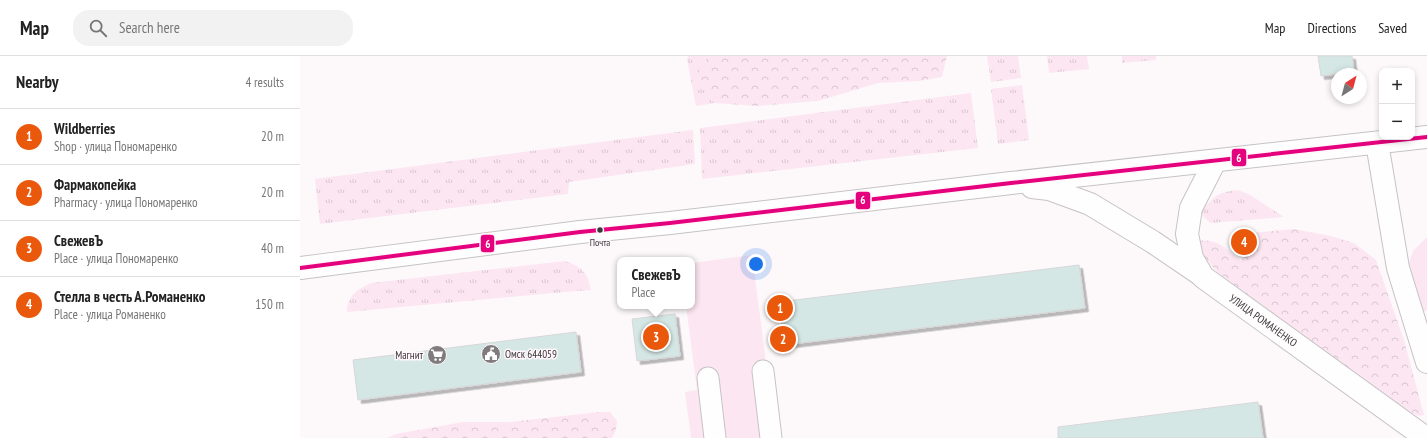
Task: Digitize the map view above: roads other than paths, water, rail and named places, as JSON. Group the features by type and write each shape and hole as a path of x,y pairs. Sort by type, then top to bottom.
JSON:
{"main road":[{"path":"300,268 580,232 670,224 1011,183 1427,137"},
{"path":"1377,143 1398,268 1427,362"},
{"name":"УЛИЦА РОМАНЕНКО","path":"1215,161 1191,208 1187,234 1192,258 1203,277 1426,438"},
{"path":"1011,183 1049,189 1090,204 1148,239 1203,277"}],"street":[{"path":"763,371 771,438"},
{"path":"708,378 715,438"}],"place":[{"name":"Почта","path":"600,230"},
{"name":"Стелла в честь А.Романенко","path":"1244,242"},
{"name":"Wildberries","path":"780,308"},
{"name":"СвежевЪ","path":"656,337"},
{"name":"Фармакопейка","path":"783,339"},
{"name":"Омск 644059","path":"491,354"},
{"name":"Магнит","path":"437,355"}]}
